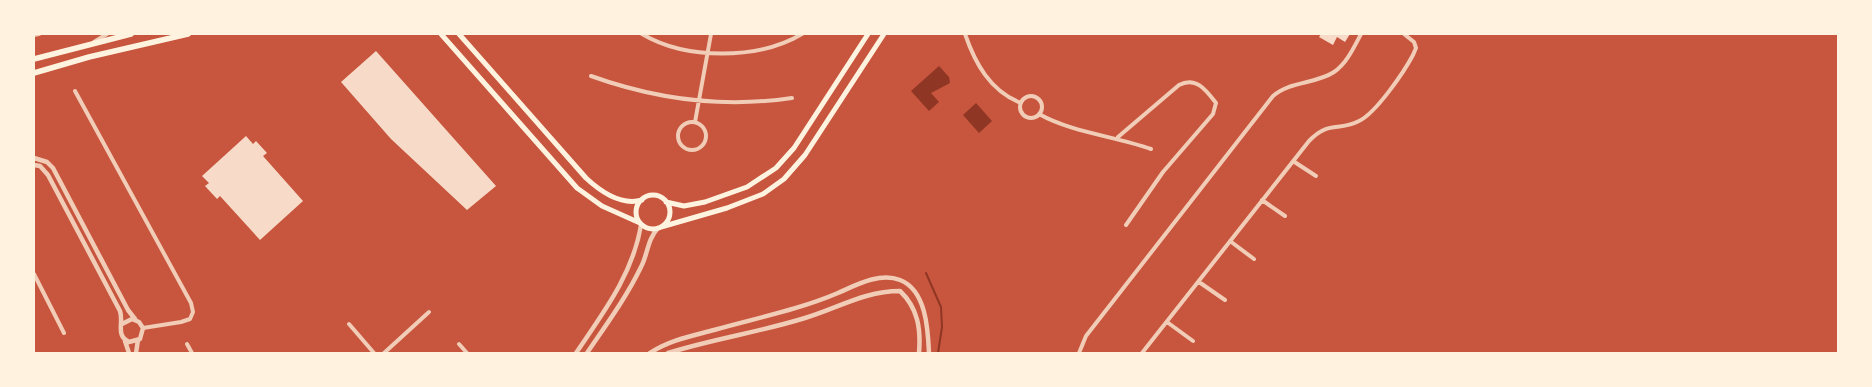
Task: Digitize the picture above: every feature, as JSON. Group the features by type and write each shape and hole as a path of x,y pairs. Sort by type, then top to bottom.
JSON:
{"highway":[{"path":"34,58 93,42 132,34"},
{"path":"34,73 89,57 188,34"}],"main road":[{"path":"441,34 577,188 602,206 646,228 659,228 727,208 763,194 784,179 805,155 884,34"},
{"path":"459,34 586,178 619,200 630,202 652,196 666,202 684,206 705,202 751,184 776,168 794,148 868,34"},
{"path":"641,224 636,210 642,200"},
{"path":"659,228 669,217 666,202"}],"street":[{"path":"34,35 39,34"},
{"path":"93,42 106,34"},
{"path":"642,34 678,47 724,54 754,51 784,43 802,34"},
{"path":"695,122 711,34"},
{"path":"965,34 974,60 985,76 1005,96 1021,103"},
{"path":"1079,353 1086,336 1273,96 1285,88 1332,73 1346,60 1361,34"},
{"path":"1142,353 1293,161 1320,131 1331,126 1355,123 1373,110 1413,55 1416,48 1414,42 1404,34"},
{"path":"591,76 615,84 699,101 745,104 792,98"},
{"path":"1118,138 1186,81 1198,83 1216,104 1213,114 1164,172 1126,225"},
{"path":"74,91 191,303 193,312 190,319 143,328"},
{"path":"1028,96 1038,98 1042,104 1039,114 1033,117 1024,115 1020,109 1021,103 1028,96"},
{"path":"1039,114 1054,122 1118,138 1152,149"},
{"path":"695,122 704,127 706,137 700,148 690,150 680,144 678,133 683,125 695,122"},
{"path":"34,158 47,162 53,168 128,310 143,328 142,336 138,340 136,353"},
{"path":"1293,161 1316,176"},
{"path":"34,165 40,166 48,175 120,311 122,324 120,331 129,353"},
{"path":"1262,200 1285,216"},
{"path":"576,353 612,299 632,264 641,224"},
{"path":"587,353 621,304 642,265 649,240 659,228"},
{"path":"1230,241 1254,259"},
{"path":"34,274 64,333"},
{"path":"650,353 676,340 791,311 866,281 886,277 900,280 912,288 919,300 928,333 929,353"},
{"path":"1199,282 1225,300"},
{"path":"668,353 807,318 867,294 889,291 900,292 911,301 917,318 919,353"},
{"path":"384,353 429,312"},
{"path":"122,324 129,319 136,320"},
{"path":"1167,322 1193,341"},
{"path":"349,324 374,353"},
{"path":"124,339 129,342 138,340"},
{"path":"187,344 192,353"},
{"path":"459,344 467,353"}],"shaded area":[{"path":"939,66 949,77 950,83 931,93 939,102 929,111 911,91"},
{"path":"976,103 992,121 979,133 963,115"}],"building":[{"path":"1321,34 1350,34 1345,42 1337,37 1333,45 1319,37"},
{"path":"376,51 496,186 467,210 391,139 341,82"},
{"path":"246,136 253,144 256,141 267,153 263,156 303,201 260,240 220,196 217,199 205,186 209,183 202,176"}],"waterway":[{"path":"926,273 941,307 942,327 938,353"}]}
